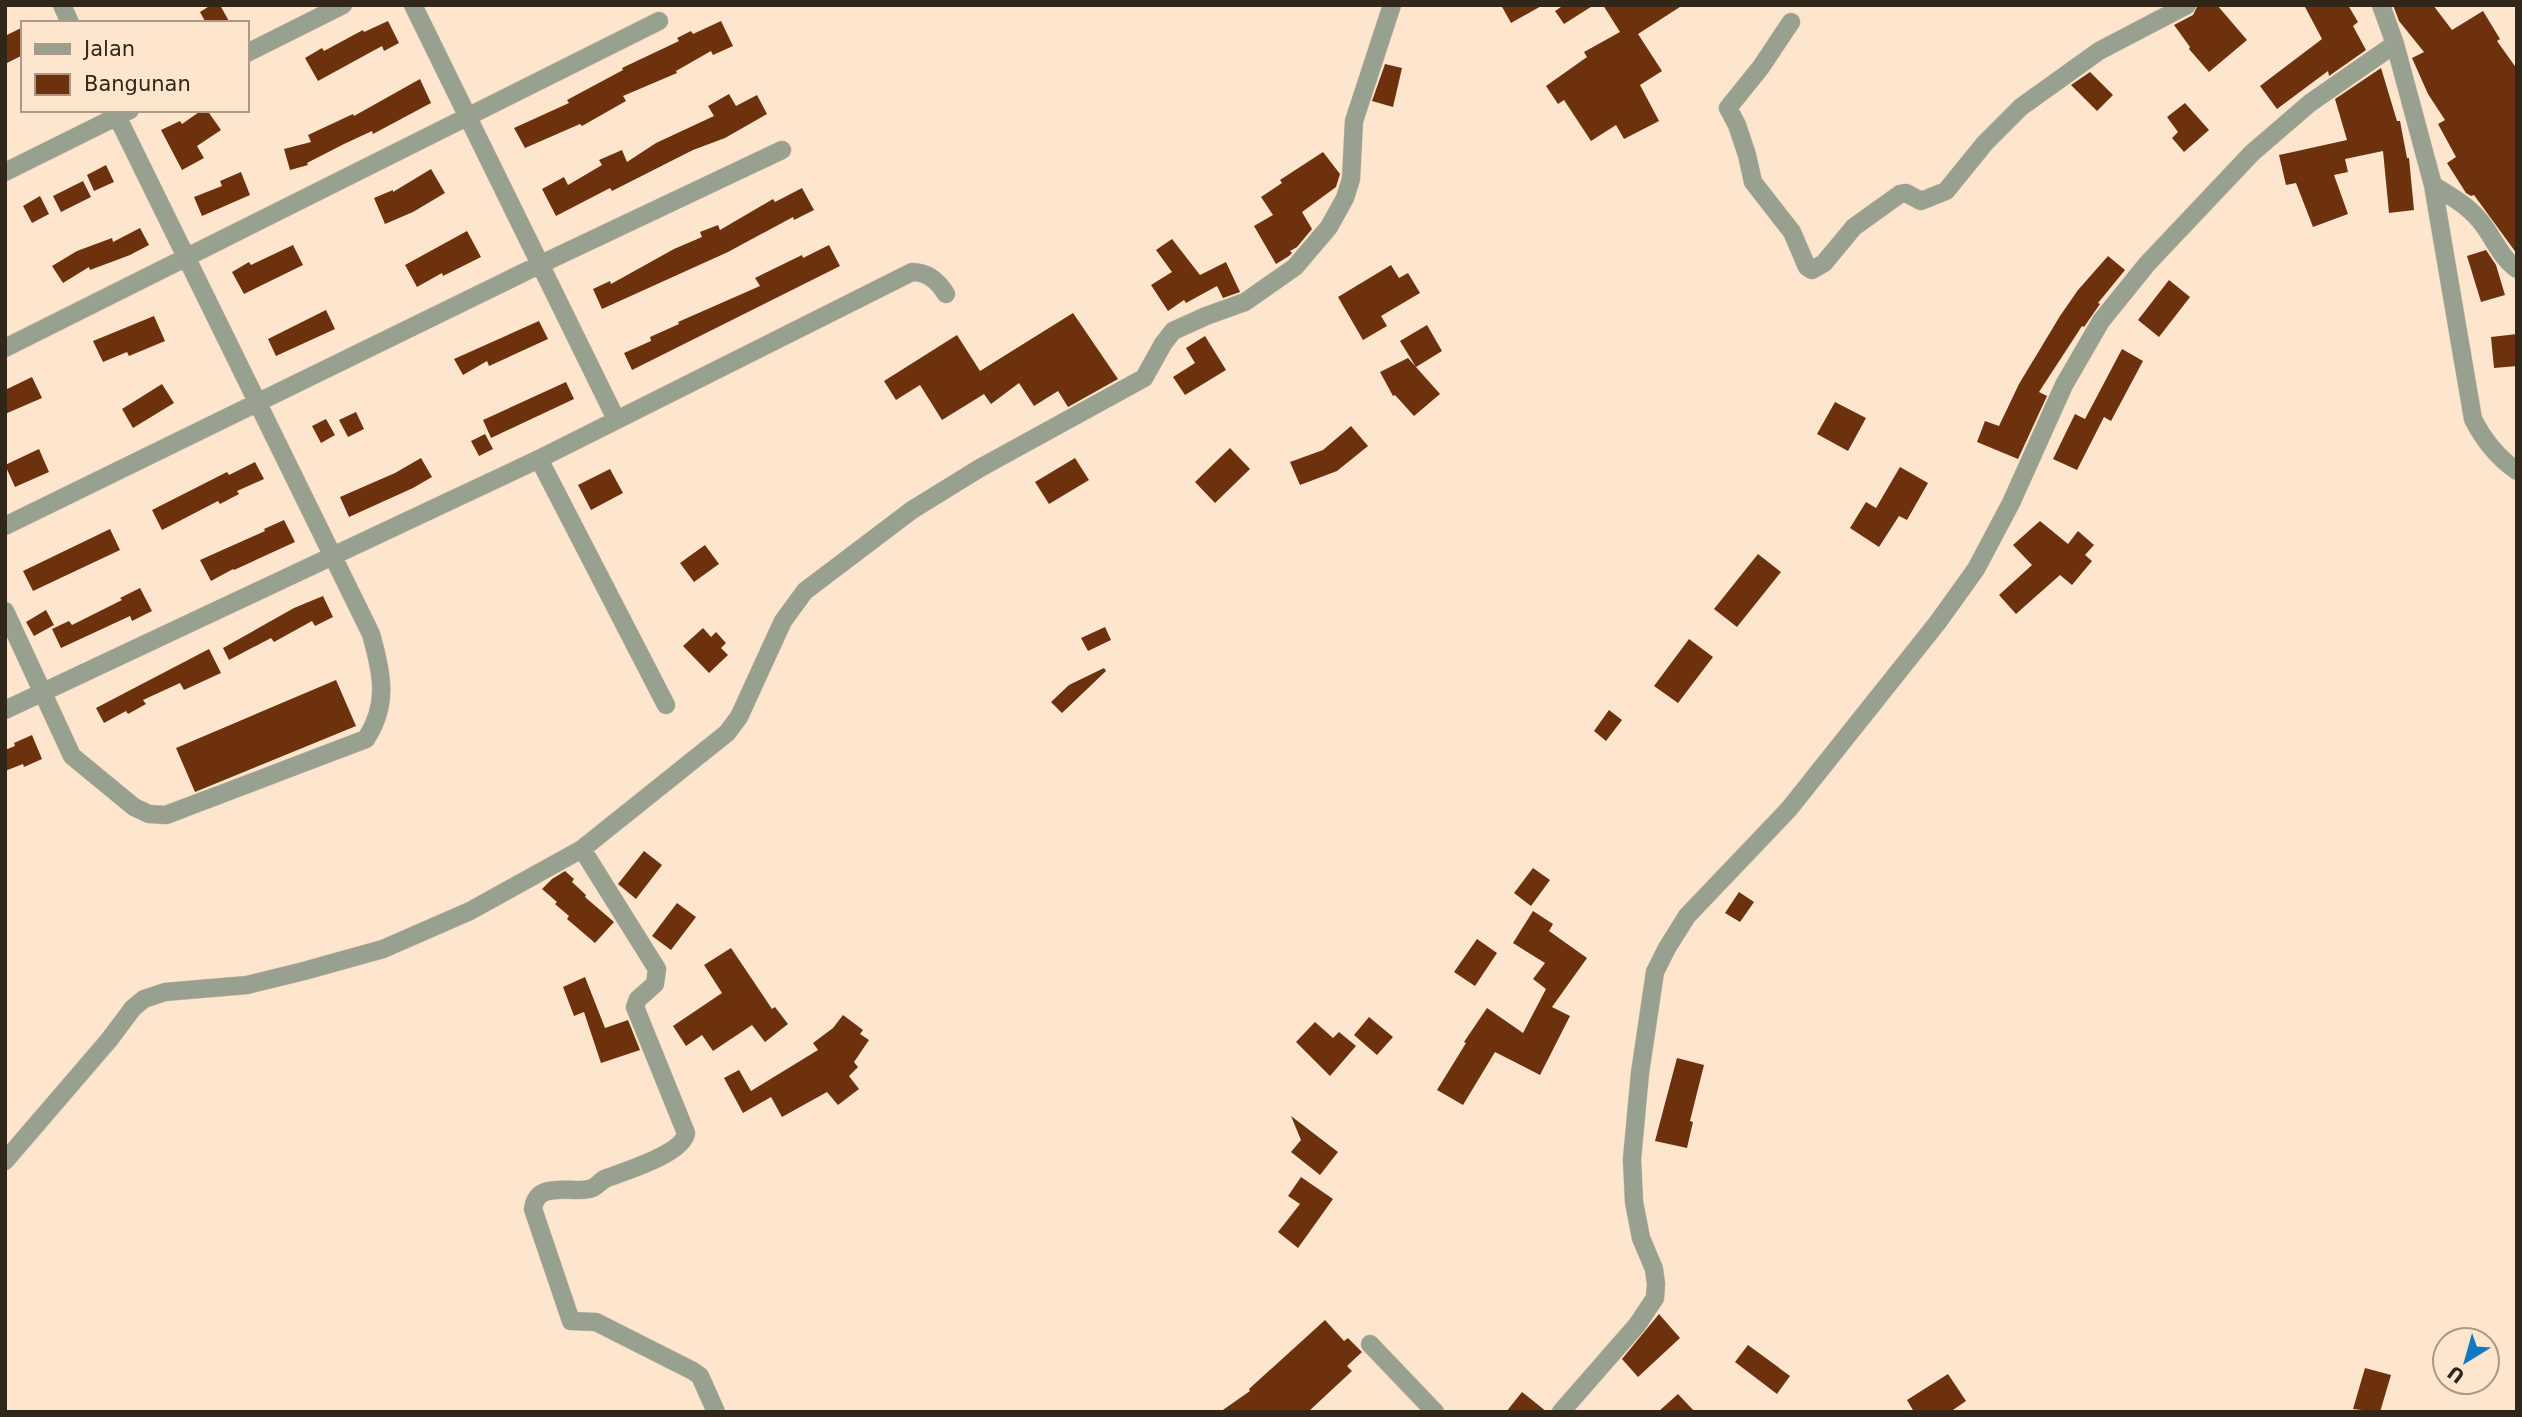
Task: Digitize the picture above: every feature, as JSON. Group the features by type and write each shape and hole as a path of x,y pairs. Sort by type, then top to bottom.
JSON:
{"street":[{"path":"62,5 70,21"},
{"path":"248,52 343,5"},
{"path":"413,5 617,419"},
{"path":"5,1161 109,1041 133,1008 144,999 165,992 247,985 383,949 470,911 582,849 727,733 739,717 783,621 805,591 912,510 980,468 1144,379 1173,331 1245,302 1295,267 1329,227 1345,198 1351,179 1354,121 1392,5"},
{"path":"1791,22 1728,108 1748,155 1754,182 1792,232 1807,267 1812,270 1824,263 1854,227 1900,194 1906,193 1918,200 1924,200 1946,191 2010,117 2089,58 2187,5"},
{"path":"2381,5 2395,44 2433,185 2473,419 2493,451 2517,471"},
{"path":"5,348 659,21"},
{"path":"1560,1412 1637,1325 1655,1298 1654,1269 1641,1238 1634,1202 1632,1159 1640,1073 1655,972 1667,948 1687,916 1788,809 1938,622 1976,569 2011,503 2064,385 2101,321 2147,264 2252,153 2310,103 2395,44"},
{"path":"5,172 120,112 185,259 371,634 380,668 380,712 366,739 166,815 149,814 134,807 72,756 5,611"},
{"path":"5,526 541,264 782,150"},
{"path":"2433,185 2463,202 2483,223 2508,262 2517,269"},
{"path":"5,710 539,459 912,272 920,272 939,282 946,294"},
{"path":"539,459 666,705"},
{"path":"582,849 657,968 655,984 638,999 635,1007 686,1133 678,1146 628,1172 604,1179 592,1188 543,1193 535,1200 533,1209 571,1321 596,1322 693,1371 702,1381 716,1412"},
{"path":"1370,1344 1435,1412"}],"building":[{"path":"211,5 220,5 229,21 205,21 200,12"},
{"path":"1501,5 1543,5 1511,23"},
{"path":"1564,5 1594,5 1564,24 1555,11"},
{"path":"1603,5 1683,5 1638,34 1662,71 1640,85 1659,121 1624,139 1616,125 1591,141 1564,100 1558,104 1546,86 1587,57 1584,52 1620,32"},
{"path":"2198,5 2217,5 2247,40 2209,72 2189,49 2174,25 2193,15"},
{"path":"2304,5 2348,5 2358,22 2353,26 2366,50 2329,76 2328,71 2277,109 2260,86 2322,39"},
{"path":"2393,5 2433,5 2452,30 2483,11 2500,39 2497,41 2517,69 2517,254 2474,195 2466,193 2447,163 2456,157 2438,124 2445,120 2428,94 2412,58 2424,52 2399,21"},
{"path":"388,21 399,43 384,51 382,46 318,81 305,58 322,48 324,51 363,30 364,32"},
{"path":"721,21 733,46 713,55 711,51 676,71 677,73 623,96 626,101 582,126 580,124 525,148 514,128 569,103 567,100 623,70 622,68 679,41 677,38"},
{"path":"21,28 21,56 5,64 5,36"},
{"path":"1385,64 1402,68 1393,107 1372,101"},
{"path":"2381,68 2397,121 2400,121 2409,158 2414,210 2389,213 2383,151 2345,159 2348,172 2334,175 2348,214 2313,227 2296,183 2286,185 2279,155 2347,140 2335,99"},
{"path":"2090,72 2113,95 2097,111 2071,85"},
{"path":"420,79 431,103 373,134 372,131 344,144 307,163 308,165 290,170 284,149 311,142 308,135 353,114 354,116"},
{"path":"729,94 736,106 757,95 767,114 725,138 693,150 612,191 610,188 556,216 542,189 564,177 568,185 602,165 599,160 622,150 627,162 656,143 714,116 708,106"},
{"path":"2185,103 2209,130 2184,152 2172,138 2178,132 2167,117"},
{"path":"199,112 208,112 221,130 197,146 204,158 182,170 161,130 180,121 182,124"},
{"path":"1323,152 1340,174 1336,187 1302,212 1312,229 1297,247 1290,251 1292,253 1289,256 1276,264 1254,226 1273,215 1261,197 1282,183 1280,180"},
{"path":"106,165 114,182 94,191 87,175"},
{"path":"431,169 445,193 413,212 385,224 374,198 393,192"},
{"path":"241,172 250,195 202,216 194,197 222,186 220,181"},
{"path":"83,181 91,197 61,212 53,196"},
{"path":"802,188 814,210 794,220 793,217 728,252 602,309 593,289 610,281 611,284 674,249 702,237 700,232 718,225 720,230 773,199 775,202"},
{"path":"40,196 49,214 32,223 23,206"},
{"path":"140,228 149,245 130,255 90,270 89,267 63,283 52,266 77,251 112,238 113,242"},
{"path":"467,231 481,257 417,287 405,265"},
{"path":"1172,239 1200,275 1226,262 1240,292 1223,298 1217,286 1186,303 1184,300 1168,311 1151,285 1172,272 1156,250"},
{"path":"293,245 303,265 244,294 232,272 249,262 251,265"},
{"path":"829,245 840,266 632,370 624,353 651,341 650,337 679,324 678,322 760,286 755,278"},
{"path":"2486,250 2496,265 2505,295 2481,302 2467,256"},
{"path":"2108,256 2125,270 2098,303 2100,304 2084,327 2082,326 2039,392 2047,396 2018,459 1977,442 1985,421 1999,426 2019,384 2060,316 2078,290"},
{"path":"1391,265 1399,278 1408,273 1420,293 1381,316 1387,326 1363,340 1338,297"},
{"path":"2169,280 2190,297 2159,337 2138,320"},
{"path":"326,310 335,329 276,356 268,339"},
{"path":"1073,313 1118,379 1068,407 1058,391 1034,406 1019,383 991,404 984,394 942,420 920,385 896,400 884,381 957,335 980,371"},
{"path":"154,316 165,341 129,356 127,352 103,362 93,341"},
{"path":"539,321 548,339 489,366 487,361 463,375 454,359"},
{"path":"1427,325 1442,351 1416,367 1400,341"},
{"path":"2517,334 2517,366 2494,368 2491,337"},
{"path":"1205,336 1226,370 1185,395 1173,377 1195,363 1186,348"},
{"path":"2122,349 2143,361 2111,421 2104,417 2077,470 2053,459 2075,414 2085,419"},
{"path":"1408,358 1440,394 1414,416 1395,395 1393,396 1380,372"},
{"path":"32,377 42,398 5,414 5,390"},
{"path":"566,382 574,399 491,438 483,420"},
{"path":"162,384 174,403 133,428 122,409"},
{"path":"1835,402 1866,418 1848,451 1817,434"},
{"path":"356,412 364,429 348,437 339,420"},
{"path":"326,419 335,435 321,443 312,426"},
{"path":"1351,426 1368,446 1337,471 1300,485 1290,462 1323,450"},
{"path":"485,434 493,449 479,456 471,441"},
{"path":"1230,448 1250,469 1215,503 1195,482"},
{"path":"39,449 49,472 15,487 5,465"},
{"path":"421,458 432,477 349,517 340,497 395,473"},
{"path":"1075,458 1089,480 1049,504 1035,482"},
{"path":"255,462 264,479 237,491 239,494 220,504 218,501 162,530 152,510 227,472 229,475"},
{"path":"1900,467 1928,483 1907,520 1899,516 1879,547 1850,528 1866,502 1876,508"},
{"path":"610,469 623,493 591,510 578,485"},
{"path":"284,520 295,542 211,581 200,560"},
{"path":"2040,521 2068,544 2078,531 2094,545 2085,555 2092,561 2072,585 2060,575 2016,614 1999,595 2032,565 2013,545"},
{"path":"110,529 120,550 33,591 23,571"},
{"path":"705,545 719,564 694,582 680,563"},
{"path":"1758,554 1781,572 1737,627 1714,609"},
{"path":"140,588 152,611 132,621 130,616 61,648 52,629 69,621 72,625"},
{"path":"323,596 333,617 315,626 312,621 274,642 271,638 229,660 223,648 294,608"},
{"path":"46,610 54,625 34,636 26,622"},
{"path":"1105,627 1111,640 1088,651 1081,638"},
{"path":"703,628 711,637 716,632 726,643 721,648 728,655 709,673 683,646"},
{"path":"1689,639 1713,657 1678,703 1654,686"},
{"path":"209,649 221,673 184,690 180,683 143,700 146,704 128,714 126,711 104,723 96,708"},
{"path":"1104,668 1106,671 1062,713 1051,702 1069,685"},
{"path":"336,680 356,726 195,792 176,748"},
{"path":"1609,710 1622,720 1606,741 1594,731"},
{"path":"32,735 42,759 5,771 5,750"},
{"path":"644,851 662,865 636,899 618,884"},
{"path":"1533,868 1550,880 1531,906 1514,893"},
{"path":"565,871 574,879 572,882 585,897 614,922 595,943 567,919 569,916 542,889"},
{"path":"1739,892 1754,902 1740,922 1725,913"},
{"path":"677,903 696,917 671,950 652,936"},
{"path":"1533,911 1553,924 1549,931 1587,958 1552,1007 1570,1016 1540,1075 1495,1052 1463,1105 1437,1090 1487,1008 1523,1033 1546,989 1533,979 1545,963 1513,943"},
{"path":"1477,939 1497,953 1475,986 1454,972"},
{"path":"731,948 772,1009 775,1007 788,1024 765,1042 752,1025 713,1051 702,1035 686,1046 673,1026 722,993 704,965"},
{"path":"585,977 605,1028 628,1020 640,1050 601,1063 584,1012 574,1016 563,987"},
{"path":"843,1015 863,1030 860,1034 869,1040 854,1062 858,1067 849,1076 859,1089 838,1105 827,1092 782,1117 771,1097 743,1113 724,1078 739,1070 751,1091 818,1050 813,1043 833,1028"},
{"path":"1369,1017 1393,1037 1377,1055 1354,1035"},
{"path":"1315,1022 1333,1038 1339,1032 1356,1046 1330,1076 1296,1042"},
{"path":"1677,1058 1704,1065 1690,1121 1693,1122 1687,1148 1655,1141"},
{"path":"1291,1116 1338,1152 1320,1175 1291,1152 1301,1140"},
{"path":"1301,1177 1333,1199 1298,1248 1278,1232 1300,1204 1288,1196"},
{"path":"1659,1314 1680,1338 1638,1377 1622,1359"},
{"path":"1325,1320 1344,1341 1348,1338 1362,1352 1347,1366 1352,1371 1308,1412 1220,1412 1250,1391 1249,1389"},
{"path":"1748,1345 1790,1376 1777,1394 1735,1362"},
{"path":"2365,1368 2391,1375 2380,1412 2353,1409"},
{"path":"1948,1374 1966,1401 1950,1412 1914,1412 1907,1400"},
{"path":"1522,1392 1547,1412 1506,1412"},
{"path":"1678,1394 1695,1412 1658,1412"}]}
